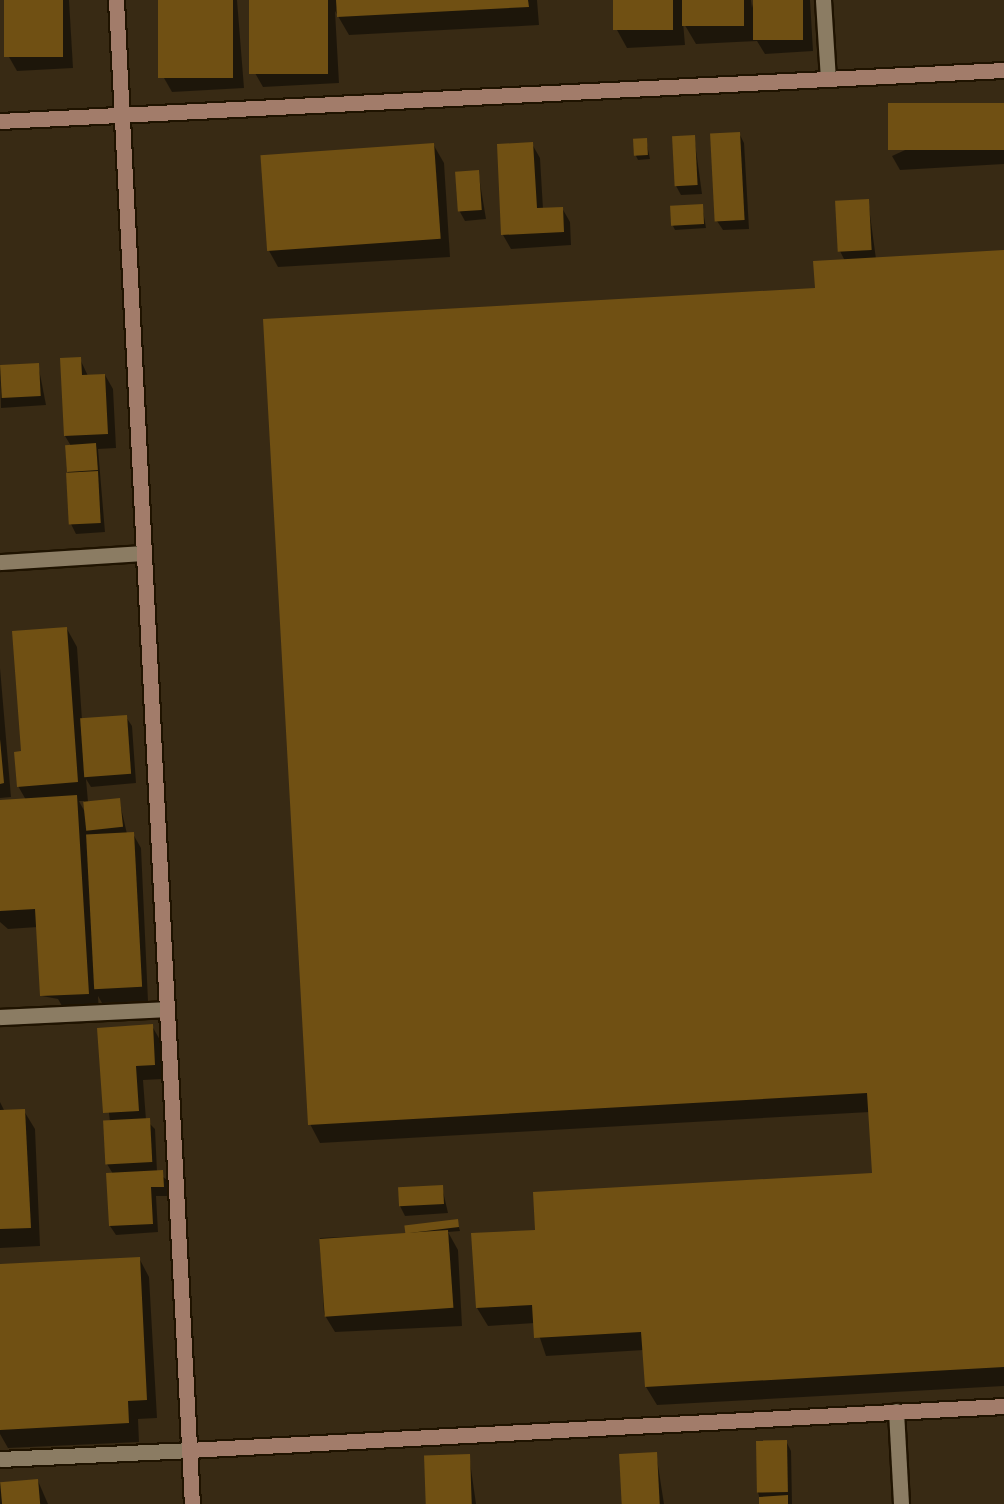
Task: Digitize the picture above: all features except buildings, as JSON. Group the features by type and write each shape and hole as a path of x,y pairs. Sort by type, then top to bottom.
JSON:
{"street":[{"path":"116,0 192,1504"},
{"path":"823,0 828,79"},
{"path":"0,121 1004,70"},
{"path":"0,562 144,553"},
{"path":"0,1017 167,1009"},
{"path":"0,1459 1004,1406"},
{"path":"897,1412 901,1504"}]}
